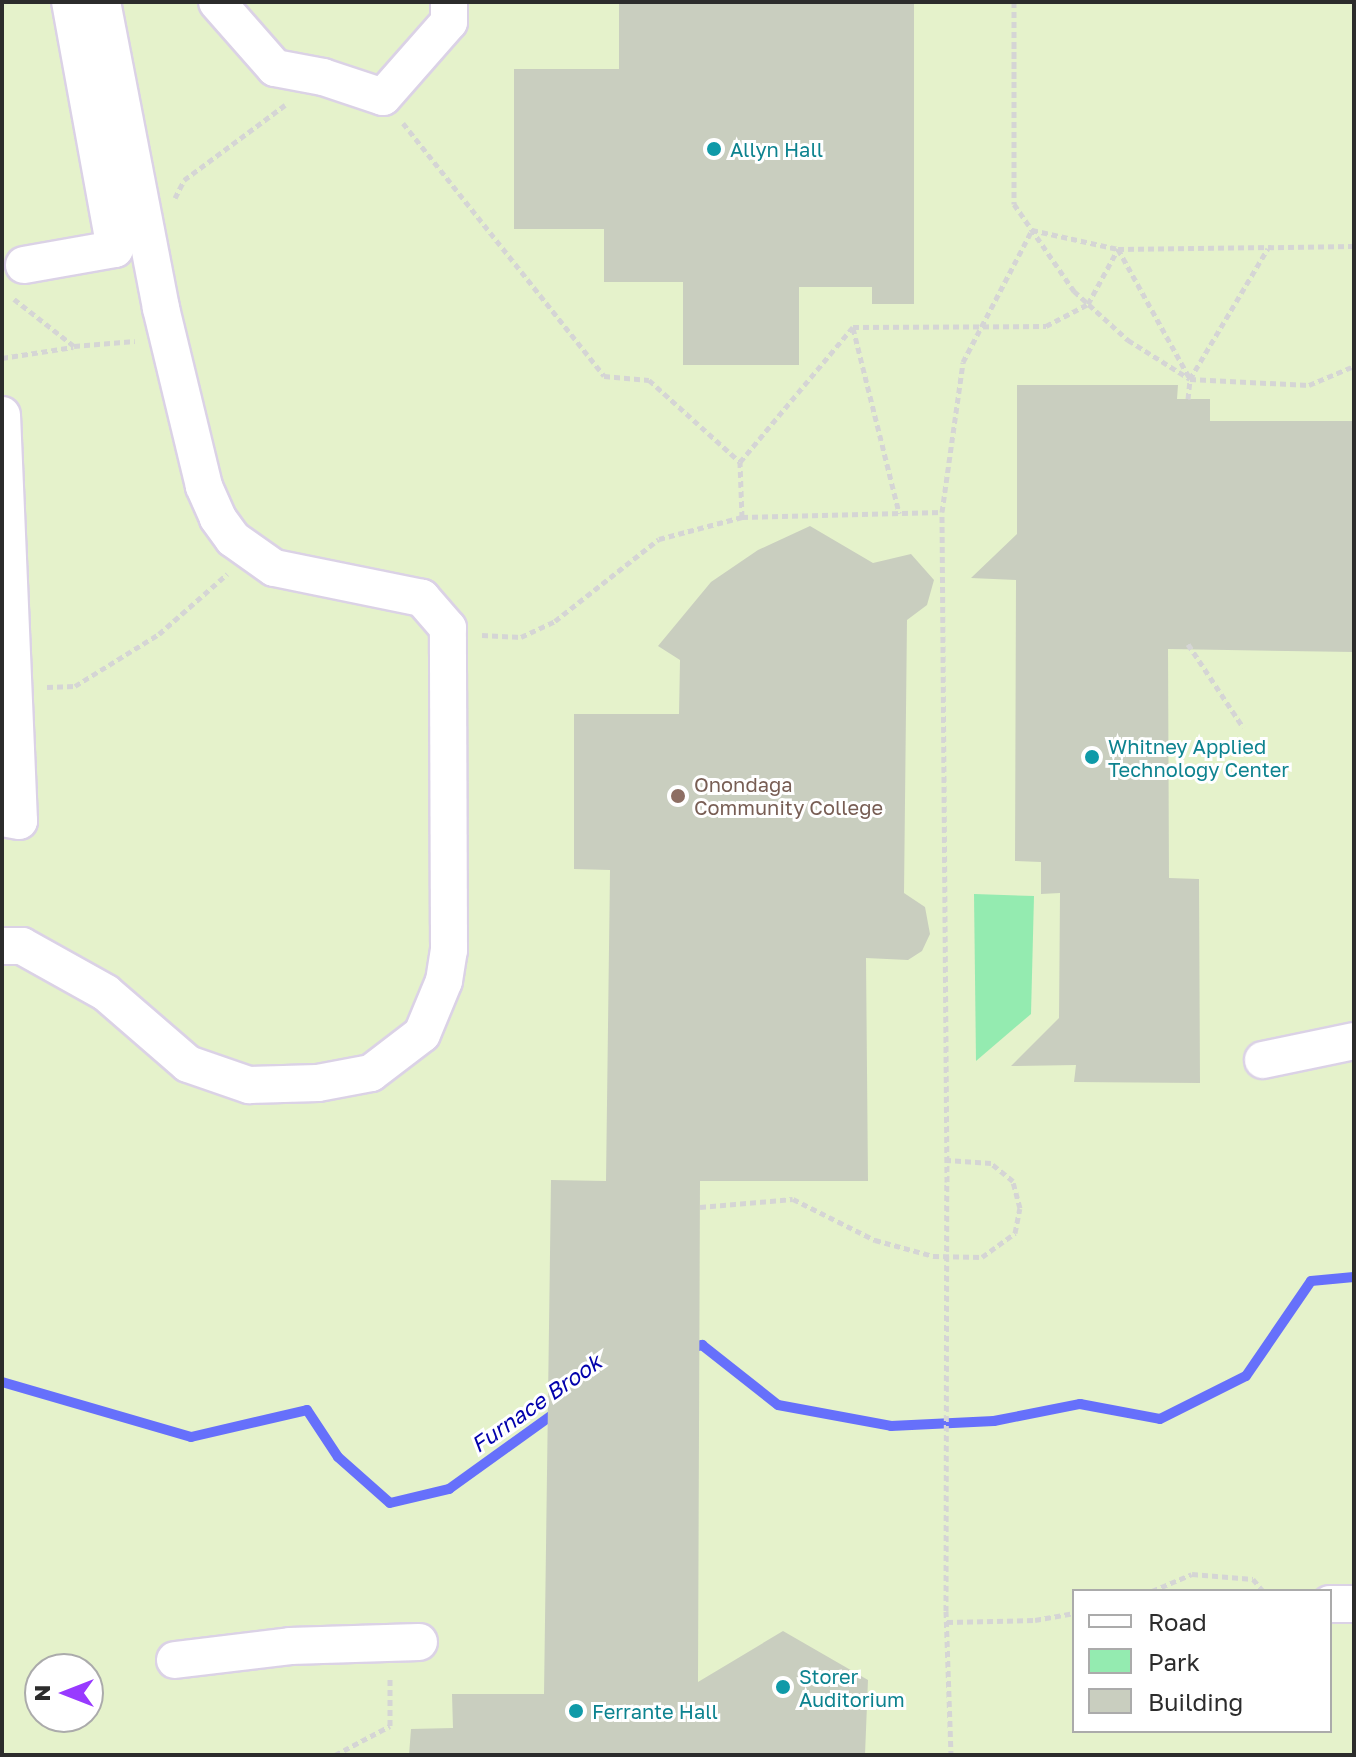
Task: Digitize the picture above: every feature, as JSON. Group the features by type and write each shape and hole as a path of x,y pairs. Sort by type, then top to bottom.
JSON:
{"lane":[{"path":"13,277 115,249 70,2"},
{"path":"2,946 22,946 106,993 188,1064 249,1085 318,1083 371,1073 422,1034 444,981 449,950 448,628 422,598 274,568 233,539 204,486 168,339 102,2"},
{"path":"217,2 275,68 323,77 383,97 449,22 449,2"},
{"path":"2,415 14,687 10,753 19,821 2,818"},
{"path":"1263,1060 1354,1041"},
{"path":"1332,1604 1354,1604"},
{"path":"175,1660 290,1646 404,1642"}],"path":[{"path":"1014,2 1014,204 1088,304 1128,340 1190,379 1309,385 1354,366"},
{"path":"171,207 184,180 323,77"},
{"path":"383,97 604,376 649,380 740,462"},
{"path":"1032,230 1118,249 1354,246"},
{"path":"951,1755 946,1611 947,1160 942,512 963,362 1032,230"},
{"path":"1188,399 1190,379 1269,247"},
{"path":"853,327 980,329 1046,326 1088,304 1118,249"},
{"path":"1118,249 1190,379"},
{"path":"13,277 74,346"},
{"path":"742,517 740,462 853,327"},
{"path":"853,327 899,513"},
{"path":"2,358 74,346 168,339"},
{"path":"475,634 521,637 555,621 659,539 742,517 942,512"},
{"path":"14,687 75,686 159,634 251,554"},
{"path":"1188,644 1243,727"},
{"path":"700,1207 793,1199 875,1240 933,1256 982,1257 1015,1233 1020,1208 1013,1181 991,1163 947,1160"},
{"path":"1157,1589 1192,1574 1253,1579 1261,1589"},
{"path":"947,1622 1035,1620 1072,1613"},
{"path":"335,1755 390,1726 404,1642"}],"shaded area":[{"name":"Onondaga Community College","path":"2,2 1354,2 1354,1755 2,1755"}],"green space":[{"path":"974,894 1034,896 1031,1014 976,1061"}],"building":[{"name":"Allyn Hall","path":"619,2 914,2 914,304 872,304 872,287 799,287 799,365 683,365 683,282 604,282 604,229 514,229 514,69 619,69"},
{"name":"Whitney Applied Technology Center","path":"1017,385 1178,385 1177,399 1210,399 1210,421 1354,421 1354,652 1168,649 1169,878 1199,879 1200,1083 1074,1082 1076,1065 1011,1066 1059,1018 1060,893 1041,894 1041,862 1015,861 1016,580 971,578 1017,534"},
{"path":"810,526 873,563 911,554 934,580 927,605 907,620 904,893 925,907 930,934 922,951 908,960 866,958 868,1181 700,1181 698,1682 783,1631 868,1680 865,1755 409,1755 411,1729 453,1728 452,1694 544,1694 551,1180 606,1181 610,870 574,869 574,714 679,714 680,660 658,646 711,582 758,550"}],"waterway":[{"name":"Furnace Brook","path":"687,1349 702,1345 778,1405 891,1426 994,1421 1080,1404 1160,1419 1246,1376 1311,1281 1354,1277"},
{"name":"Furnace Brook","path":"2,1382 191,1437 307,1410 338,1457 390,1503 449,1489 559,1410"}],"place":[{"name":"Allyn Hall","path":"714,149"},
{"name":"Whitney Applied Technology Center","path":"1092,757"},
{"name":"Onondaga Community College","path":"678,796"},
{"name":"Storer Auditorium","path":"783,1687"},
{"name":"Ferrante Hall","path":"576,1711"}]}
